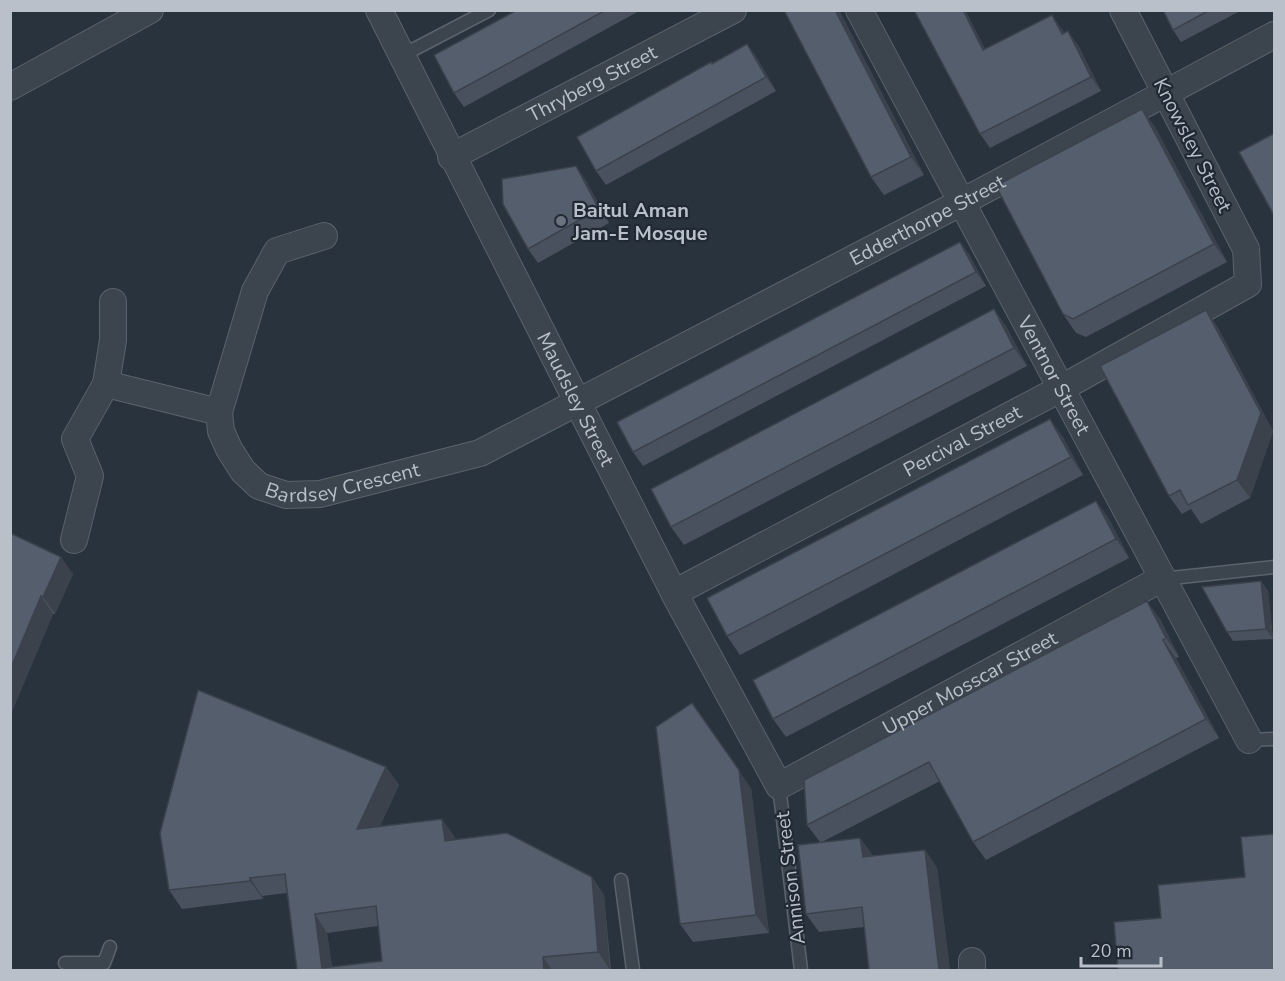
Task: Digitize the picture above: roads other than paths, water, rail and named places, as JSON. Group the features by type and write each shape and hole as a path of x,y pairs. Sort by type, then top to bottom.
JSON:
{"street":[{"path":"10,87 150,10"},
{"name":"Maudsley Street","path":"378,10 403,55 452,157 674,593 779,786"},
{"name":"Thryberg Street","path":"452,157 732,10"},
{"name":"Ventnor Street","path":"859,10 1249,740"},
{"name":"Knowsley Street","path":"1123,10 1246,249 1248,284"},
{"name":"Edderthorpe Street","path":"576,402 962,202 1275,35"},
{"name":"Bardsey Crescent","path":"324,236 278,251 255,291 219,412 221,431 229,449 243,471 259,486 286,495 320,494 480,453 576,402"},
{"name":"Percival Street","path":"674,593 1060,389 1248,284"},
{"path":"74,540 90,476 75,439 106,384 113,340 113,302"},
{"path":"106,384 219,412"},
{"name":"Upper Mosscar Street","path":"779,786 1161,579"}],"lane":[{"path":"403,55 489,10"},
{"path":"1161,579 1275,567"},
{"path":"1249,740 1275,739"},
{"name":"Annison Street","path":"779,786 801,970"},
{"path":"621,880 633,970"},
{"path":"64,963 106,967 110,947"}],"place":[{"name":"Baitul Aman Jam-E Mosque","path":"561,221"}]}
